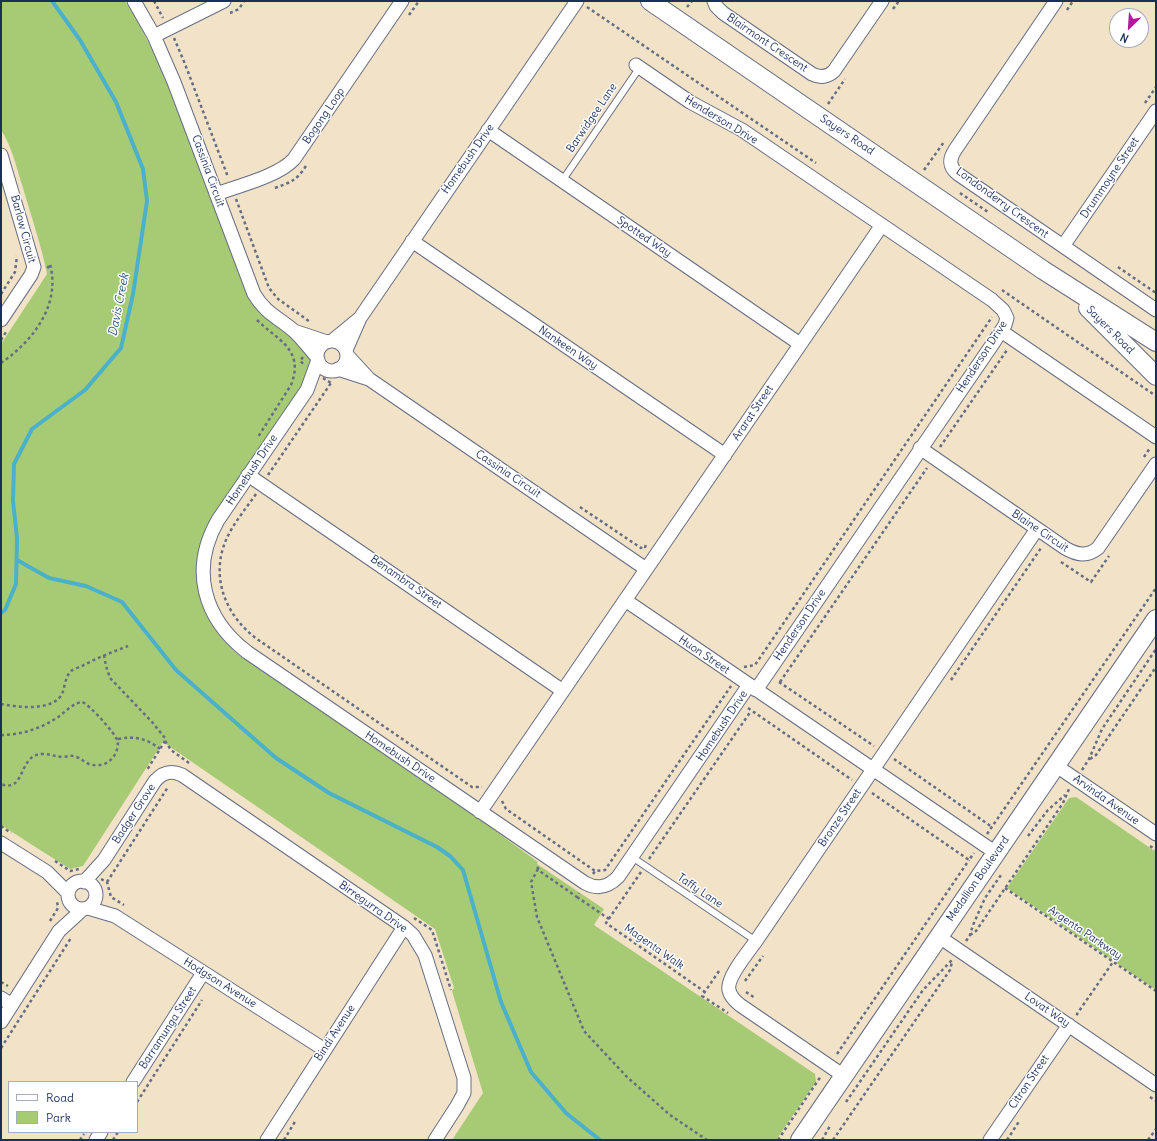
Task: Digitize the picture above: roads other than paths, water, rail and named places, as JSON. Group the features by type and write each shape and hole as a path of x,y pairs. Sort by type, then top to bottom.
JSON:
{"street":[{"name":"Cassinia Circuit","path":"134,1 154,36 174,82 254,294 262,307 294,331 326,361 369,379 646,569"},
{"path":"154,36 224,1"},
{"name":"Bogong Loop","path":"214,188 230,182 276,173 289,165 402,1"},
{"name":"Homebush Drive","path":"577,1 360,318 326,361 218,520 206,547 203,568 205,587 211,608 219,624 231,639 246,652 585,884 597,887 607,886 618,878 738,702 753,688"},
{"name":"Sayers Road","path":"650,1 1043,270 1156,342"},
{"name":"Blairmont Crescent","path":"714,1 716,6 723,13 812,74 820,77 828,76 834,71 882,1"},
{"name":"Londonderry Crescent","path":"1056,1 955,150 950,160 953,169 958,174 1156,310"},
{"name":"Henderson Drive","path":"638,66 690,102 742,130 882,225 996,312 1007,318 1001,331 753,688"},
{"name":"Drummoyne Street","path":"1063,246 1156,110"},
{"name":"Spotted Way","path":"488,130 800,344"},
{"name":"Barlow Circuit","path":"1,155 34,267 5,324"},
{"name":"Ararat Street","path":"625,600 882,225"},
{"name":"Nankeen Way","path":"412,240 725,455"},
{"name":"Sayers Road","path":"1043,270 1089,309 1156,376"},
{"name":"Homebush Drive","path":"326,361 345,363 346,352 360,318"},
{"path":"1001,331 1153,443"},
{"name":"Cassinia Circuit","path":"326,361 341,344 369,379"},
{"name":"Blaine Circuit","path":"920,448 1073,553 1082,555 1098,548 1156,464"},
{"name":"Benambra Street","path":"248,475 563,691"},
{"name":"Bronze Street","path":"844,1076 825,1071 740,1005 731,995 729,986 732,978 756,941 1037,529"},
{"path":"480,812 625,600"},
{"name":"Huon Street","path":"625,600 996,854"},
{"name":"Medallion Boulevard","path":"800,1140 1156,619"},
{"name":"Arvinda Avenue","path":"1055,765 1156,834"},
{"name":"Birregurra Drive","path":"169,778 177,773 182,775 404,927 413,935 426,955 464,1078 464,1093 435,1140"},
{"name":"Badger Grove","path":"92,881 155,781 162,774 169,778"},
{"name":"Hodgson Avenue","path":"1,843 47,872 66,894 74,907 116,916 325,1050"},
{"name":"Hodgson Avenue","path":"47,872 92,881 116,916"},
{"path":"1,1022 59,931 94,902 92,881 72,886 66,894 59,931"},
{"name":"Bindi Avenue","path":"267,1140 404,927"},
{"name":"Lovat Way","path":"938,936 1156,1085"},
{"name":"Barramunga Street","path":"134,1081 203,973"},
{"path":"3,995 12,1005"},
{"name":"Citron Street","path":"990,1140 1069,1025"}],"lane":[{"name":"Barwidgee Lane","path":"562,181 638,66"},
{"name":"Taffy Lane","path":"632,857 756,941"}],"waterway":[{"name":"Davis Creek","path":"1,613 5,610 16,584 17,538 13,501 14,464 32,429 85,390 121,348 133,294 147,201 143,169 116,102 80,40 52,1"},
{"path":"17,560 49,578 86,586 122,602 176,670 276,758 329,793 437,847 450,856 463,870 501,1002 531,1072 566,1113 600,1140"}]}
